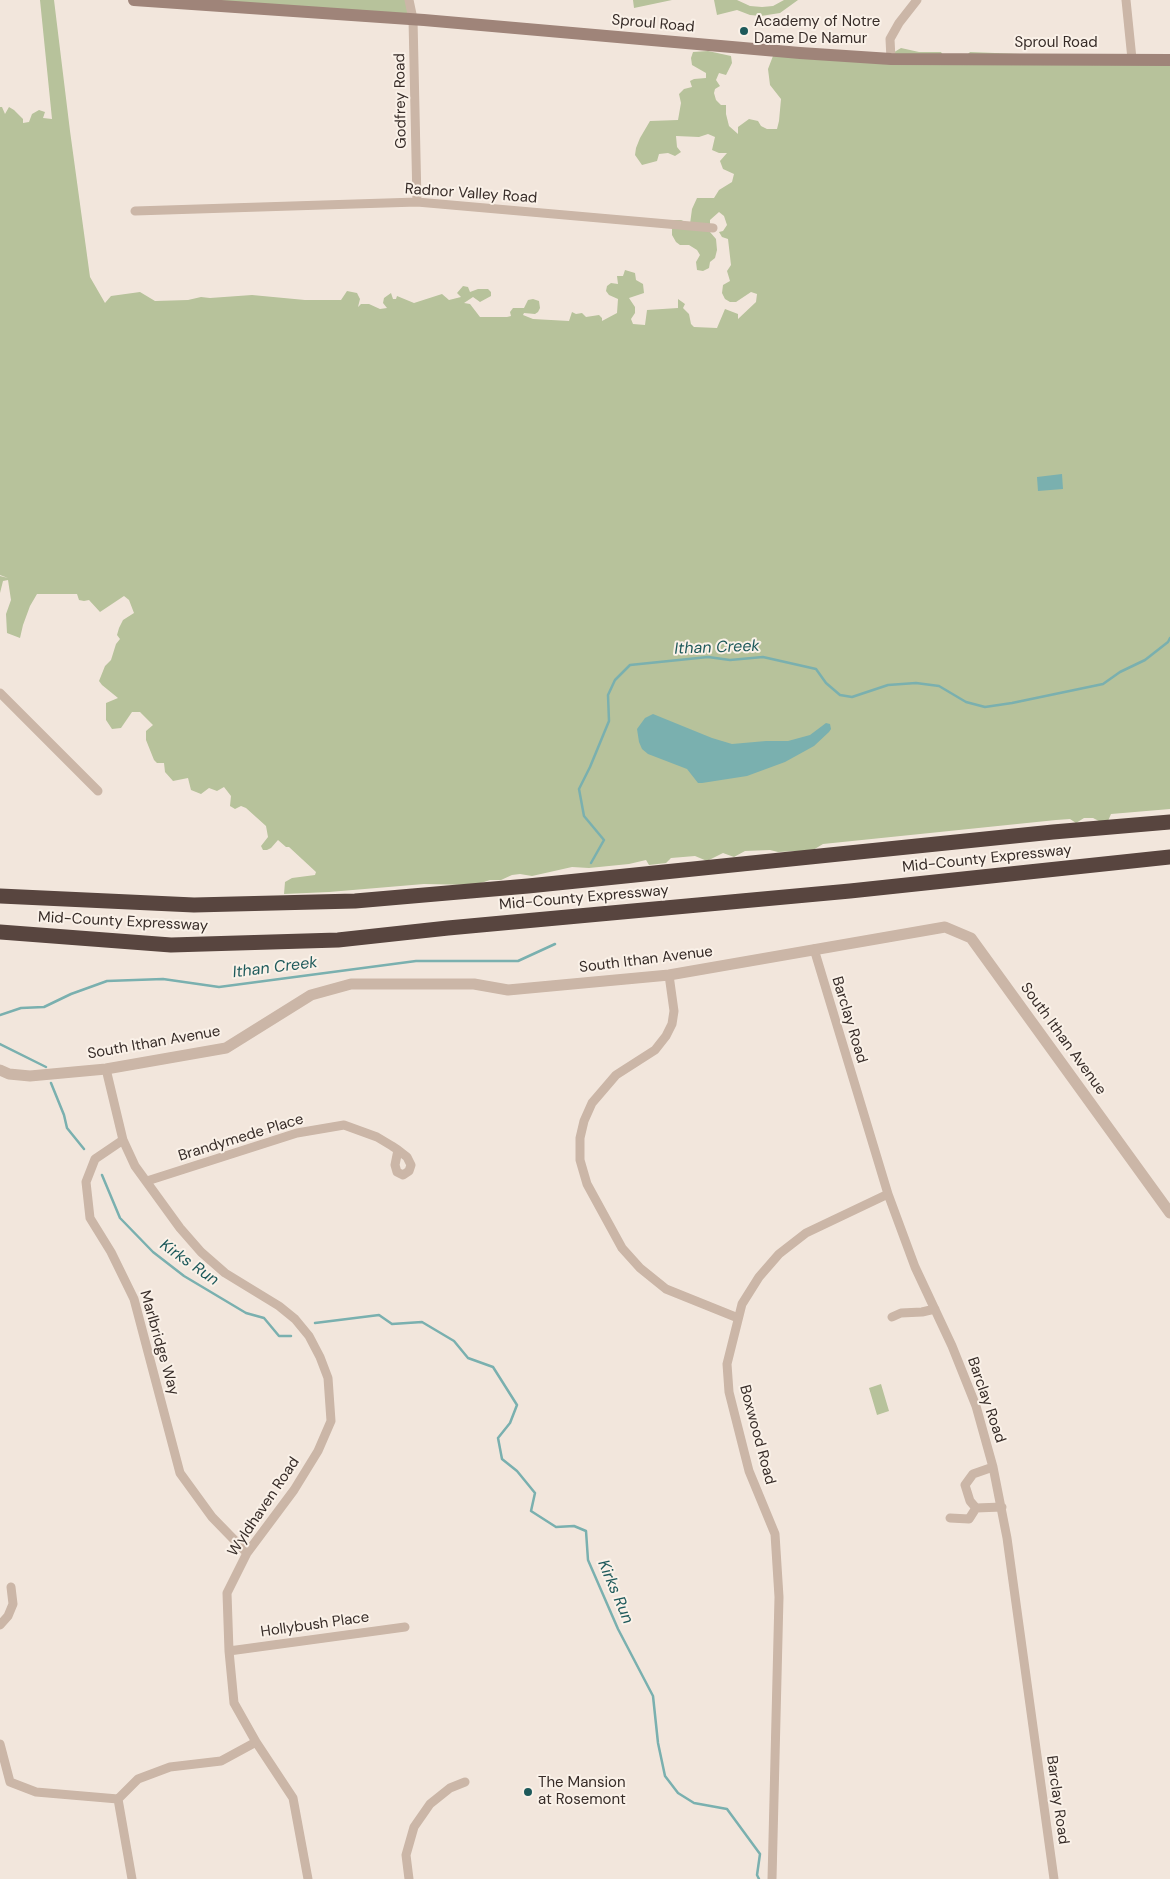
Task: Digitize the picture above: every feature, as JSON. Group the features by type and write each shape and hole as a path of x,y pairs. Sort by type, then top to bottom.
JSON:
{"highway":[{"name":"Mid-County Expressway","path":"0,896 155,905 355,901 528,886 994,838 1170,822"},
{"name":"Mid-County Expressway","path":"0,932 171,945 338,940 1170,857"}],"main road":[{"name":"Sproul Road","path":"134,0 412,19 800,53 891,59 1170,60"}],"street":[{"name":"Godfrey Road","path":"409,0 412,19 417,202"},
{"path":"891,59 890,39 917,0"},
{"path":"1126,0 1132,59"},
{"name":"Radnor Valley Road","path":"135,211 417,202 714,228"},
{"path":"0,693 98,791"},
{"name":"South Ithan Avenue","path":"0,1070 9,1074 30,1076 106,1069 226,1048 312,995 351,984 474,984 508,990 669,975 945,927 971,938 1170,1213"},
{"name":"Barclay Road","path":"814,949 888,1194 915,1266 952,1346 976,1406 993,1467 1002,1507 1054,1879"},
{"path":"669,975 674,1011 672,1024 666,1036 655,1050 616,1075 592,1103 584,1121 580,1138 580,1160 588,1184 622,1248 640,1268 666,1289 738,1318"},
{"name":"Wyldhaven Road","path":"106,1069 123,1140 135,1166 200,1252 225,1273 279,1306 296,1319 309,1336 320,1356 328,1378 331,1421 318,1452 294,1490 247,1553 228,1593 229,1651 234,1703 256,1742 293,1798 308,1879"},
{"name":"Brandymede Place","path":"147,1181 297,1133 344,1125 377,1137 398,1150"},
{"name":"Marlbridge Way","path":"123,1140 95,1159 86,1182 90,1218 134,1299 180,1473 212,1517 247,1553"},
{"name":"Boxwood Road","path":"772,1879 779,1597 776,1542 775,1534 749,1471 729,1392 727,1364 742,1304 759,1277 779,1254 806,1233 888,1194"},
{"path":"892,1317 901,1313 935,1309"},
{"path":"976,1508 970,1501 965,1485 973,1474 993,1467"},
{"path":"976,1508 1002,1507"},
{"path":"950,1518 969,1519 976,1508"},
{"path":"0,1625 8,1616 13,1604 11,1587"},
{"name":"Hollybush Place","path":"229,1651 404,1627"},
{"path":"0,1744 10,1782 36,1792 118,1798 138,1779 170,1767 221,1760 256,1742"},
{"path":"409,1879 406,1855 414,1827 430,1804 450,1788 465,1782"},
{"path":"118,1798 132,1879"}],"green space":[{"path":"40,0 54,0 90,277 105,303 111,296 140,292 155,301 252,295 305,300 341,300 347,291 357,293 360,299 358,307 361,304 369,304 380,309 387,308 383,303 384,298 391,293 393,299 396,299 397,296 414,303 442,294 449,300 461,297 457,293 463,286 468,287 470,292 478,289 488,289 491,292 491,296 480,302 473,297 464,303 470,304 480,317 511,316 510,312 513,308 524,308 528,300 533,299 539,301 540,308 538,312 535,314 524,313 523,315 533,319 569,321 572,312 576,314 582,313 586,317 599,315 602,321 617,313 618,299 609,295 606,291 607,286 611,283 618,284 617,276 623,276 625,270 635,273 636,280 643,284 644,293 629,298 635,307 635,313 631,319 633,324 645,325 647,310 678,308 678,299 685,304 683,308 689,314 691,324 694,327 717,328 725,309 738,314 738,319 756,302 757,294 751,292 736,302 730,302 725,299 722,293 723,285 730,281 727,271 731,265 728,239 722,237 719,232 723,231 727,225 724,216 719,212 710,220 710,232 716,239 717,250 715,258 710,262 709,268 703,271 697,270 696,262 700,255 697,250 689,245 680,245 676,242 672,235 672,229 673,220 681,220 690,224 692,209 697,198 714,198 719,190 732,182 734,174 723,169 720,161 727,153 719,153 712,150 715,137 708,134 699,137 676,136 677,147 681,152 675,156 668,153 659,154 657,161 642,165 635,155 640,138 650,121 678,120 681,103 679,94 684,89 692,87 690,81 706,78 706,73 692,65 691,58 693,52 708,51 731,56 732,63 726,75 719,73 716,80 720,86 715,89 714,93 716,100 721,105 726,105 729,126 738,134 738,127 749,119 758,121 761,126 767,129 777,129 781,99 770,85 768,69 773,56 891,54 901,48 919,52 941,52 943,55 966,56 970,52 1170,60 1170,809 1111,814 1108,821 1099,821 1093,818 1084,818 1076,823 1070,819 1056,820 823,844 808,853 770,850 745,851 734,857 723,853 707,861 695,856 671,858 666,863 649,865 646,860 629,864 589,868 572,867 532,876 512,875 501,880 490,880 475,885 424,884 284,894 285,882 292,878 315,875 316,872 289,847 286,847 278,840 271,848 263,850 261,846 268,837 266,826 246,808 241,806 235,809 230,806 231,796 224,787 217,791 209,788 201,794 191,790 188,778 173,781 165,772 164,763 157,763 154,760 146,740 146,731 153,725 140,712 132,712 121,728 112,729 106,720 106,703 118,698 99,681 120,639 117,635 123,620 134,613 129,600 124,596 100,612 89,600 79,600 77,594 37,594 30,606 20,638 7,633 6,614 11,600 8,580 3,581 0,593 0,576 8,578 0,575 0,107 2,107 5,114 9,107 14,110 23,119 23,123 29,122 32,114 39,110 45,112 43,118 52,119"},
{"path":"134,0 409,0 413,19"},
{"path":"633,0 672,0 634,8"},
{"path":"714,0 737,0 750,6 762,7 773,6 784,0 798,0 780,13 761,16 750,15 737,10 717,15"},
{"path":"881,1384 889,1411 877,1415 869,1388"}],"water":[{"path":"1062,474 1063,489 1038,491 1037,477"},
{"path":"653,714 732,744 788,741 810,735 826,723 830,724 831,729 814,746 785,762 747,776 698,783 687,769 648,754 642,749 637,729 645,718"}],"waterway":[{"name":"Ithan Creek","path":"591,863 604,840 584,816 579,789 609,721 608,695 615,680 630,665 708,657 730,660 763,657 816,669 826,683 840,695 852,697 888,685 916,683 939,686 966,702 985,707 1103,684 1120,672 1145,660 1168,642 1170,638"},
{"name":"Ithan Creek","path":"0,1015 21,1008 44,1007 71,994 107,981 163,979 219,987 416,961 518,961 555,944"},
{"name":"Kirks Run","path":"0,1044 46,1067"},
{"name":"Kirks Run","path":"51,1083 64,1115 67,1128 84,1149"},
{"name":"Kirks Run","path":"102,1175 120,1218 153,1252 184,1276 246,1313 264,1318 279,1336 291,1336"},
{"name":"Kirks Run","path":"315,1323 379,1315 392,1324 422,1322 454,1341 468,1358 493,1367 517,1405 510,1423 498,1438 502,1459 517,1471 535,1493 531,1511 556,1527 574,1526 586,1531 588,1560 618,1629 653,1696 658,1743 665,1776 678,1793 694,1803 727,1809 760,1854 757,1875 759,1879"}],"place":[{"name":"Academy of Notre Dame De Namur","path":"744,31"},
{"name":"The Mansion at Rosemont","path":"528,1792"}]}
